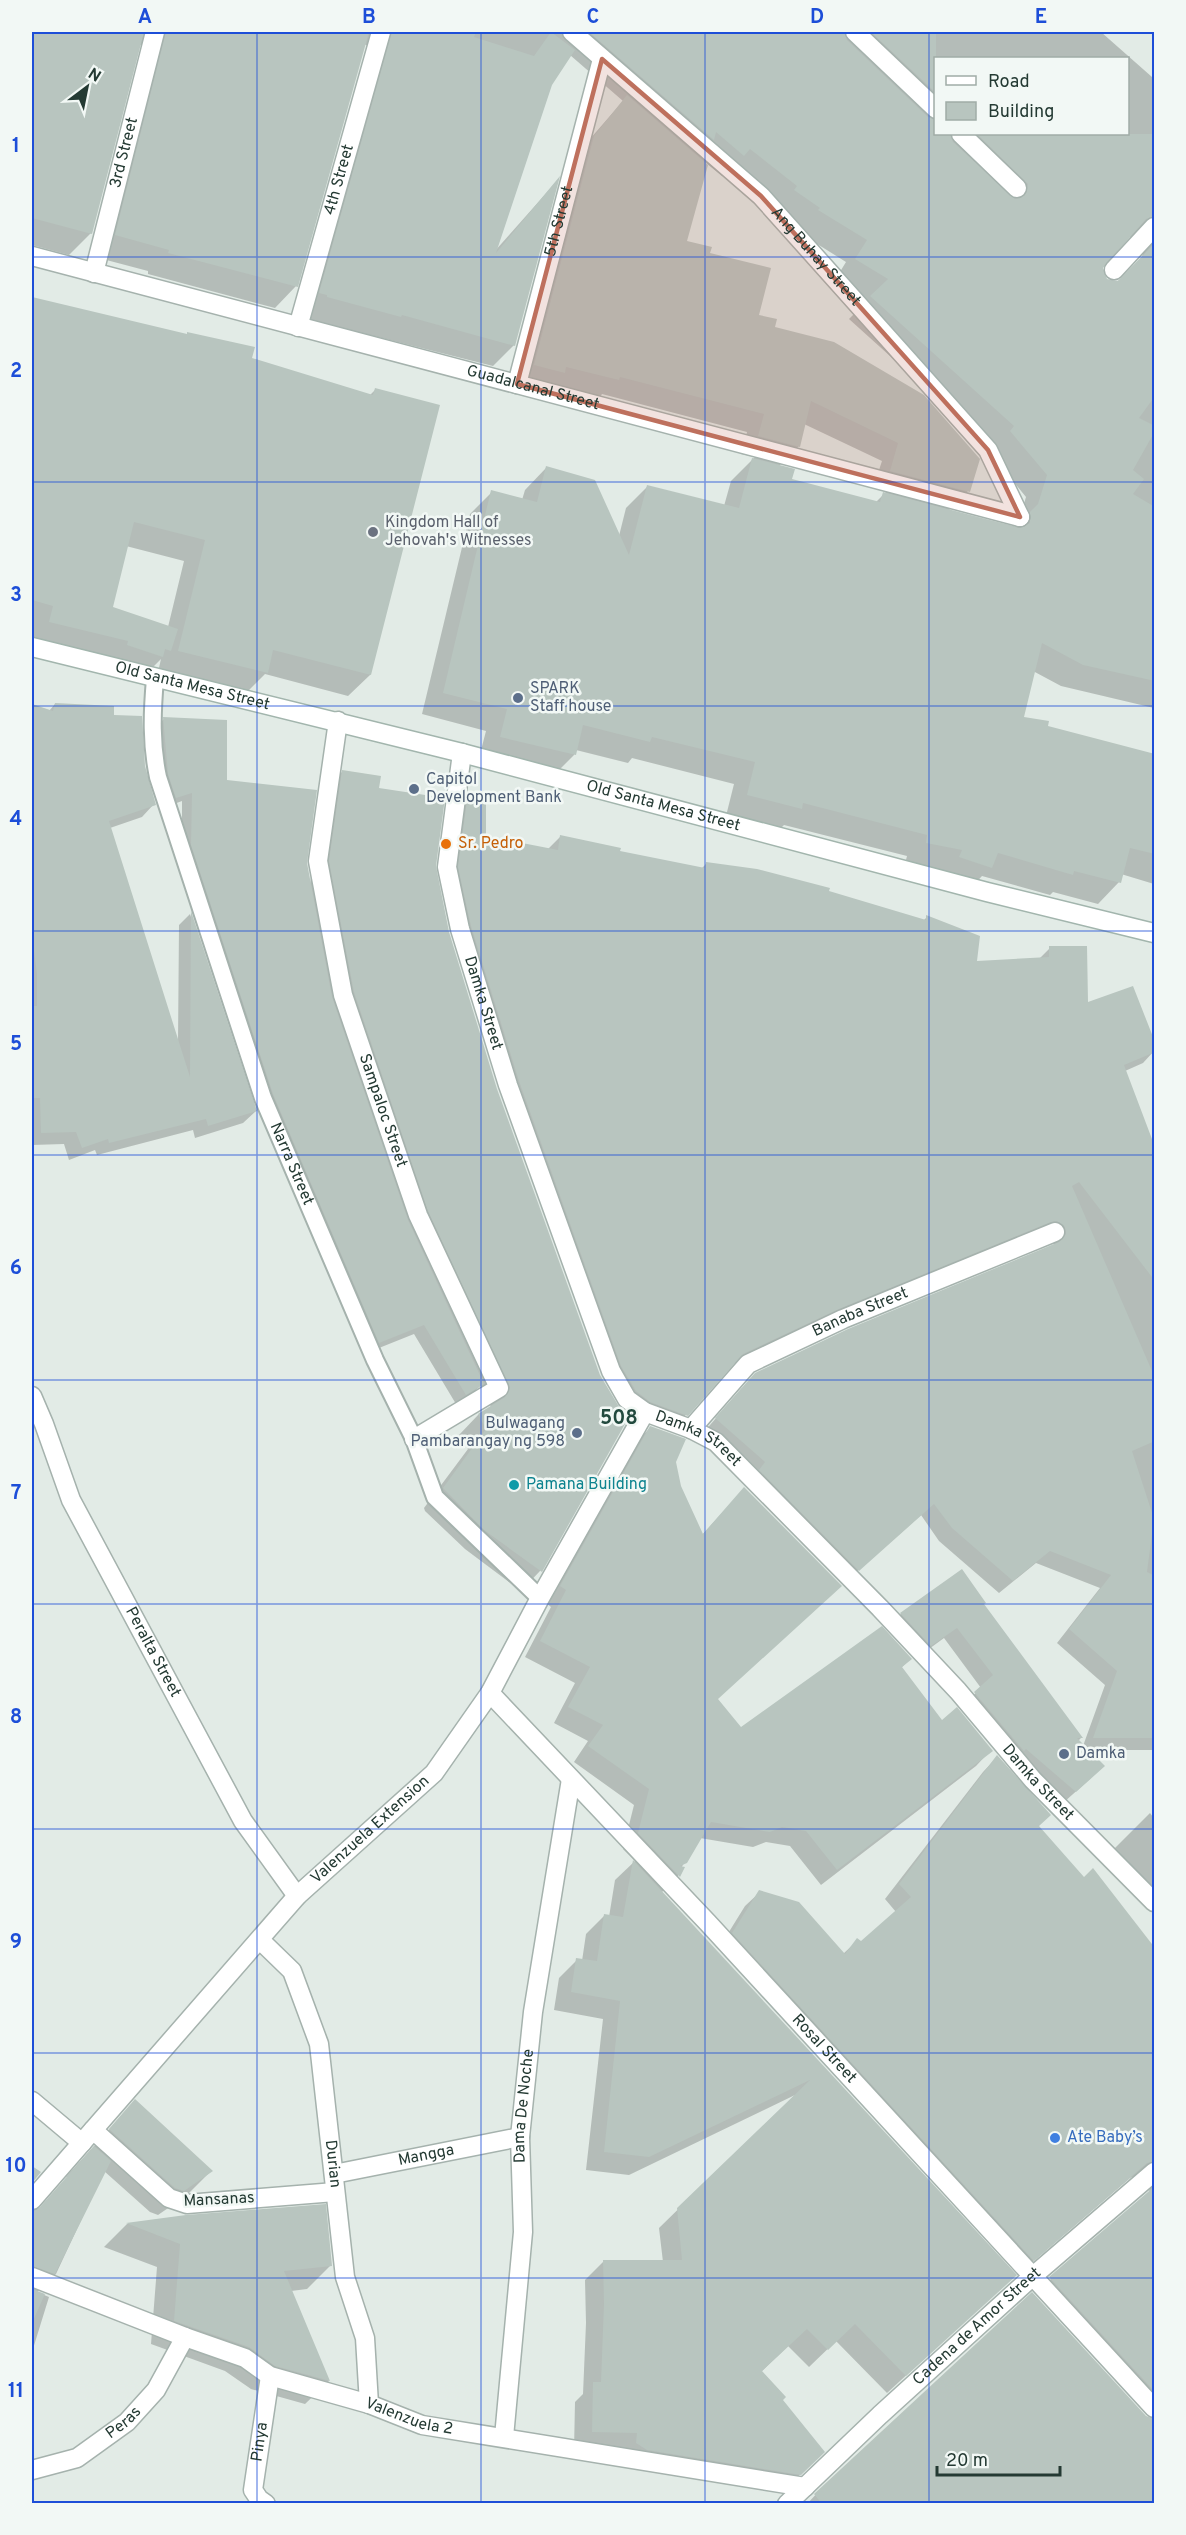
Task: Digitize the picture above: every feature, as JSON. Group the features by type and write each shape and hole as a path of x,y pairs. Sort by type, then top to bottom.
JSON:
{"street":[{"name":"3rd Street","path":"94,273 155,32"},
{"name":"4th Street","path":"298,327 381,32"},
{"name":"Ang Buhay Street","path":"572,32 761,196 988,450 1027,519"},
{"path":"855,32 934,107"},
{"name":"5th Street","path":"516,384 602,59"},
{"path":"962,135 1017,188"},
{"path":"1114,270 1155,227"},
{"name":"Guadalcanal Street","path":"32,256 1027,519"},
{"name":"Old Santa Mesa Street","path":"32,647 155,679 338,721 987,892 1155,933"},
{"name":"Sampaloc Street","path":"338,721 318,861 343,995 418,1215 499,1388 414,1439"},
{"name":"Damka Street","path":"462,753 447,867 460,929 508,1085 610,1371 627,1399 645,1412 691,1429 716,1442 880,1608 958,1691 1033,1780 1155,1902"},
{"name":"Banaba Street","path":"691,1429 748,1364 843,1319 1055,1232"},
{"name":"Peralta Street","path":"32,1396 71,1500 243,1821 297,1896"},
{"name":"Valenzuela Extension","path":"32,2200 297,1896 434,1773 490,1693 540,1598 645,1412"},
{"name":"Rosal Street","path":"490,1693 717,1932 1155,2408"},
{"name":"Dama De Noche","path":"504,2437 523,2232 520,2137 533,2012 571,1779"},
{"name":"Durian","path":"260,1940 292,1971 319,2044 345,2277 365,2338 369,2404"},
{"name":"Mansanas","path":"32,2101 87,2136 176,2202 187,2204 335,2183"},
{"name":"Mangga","path":"335,2183 520,2137"},
{"name":"Cadena de Amor Street","path":"805,2487 880,2415 1033,2276 1155,2172"},
{"name":"Valenzuela 2","path":"32,2277 245,2358 270,2376 369,2404 423,2425 805,2487"},
{"name":"Peras","path":"32,2470 77,2458 127,2422 156,2390 185,2337"},
{"name":"Pinya","path":"266,2504 253,2490 270,2376"},
{"path":"787,2504 805,2487"}],"lane":[{"name":"Narra Street","path":"155,679 152,723 153,753 158,777 263,1098 375,1360 414,1439 435,1497 540,1598"}],"highlighted area":[{"path":"602,59 761,196 988,450 1020,517 517,384"}],"building":[{"path":"32,32 144,32 92,234 32,218"},
{"path":"166,32 369,32 298,287 168,253 169,250 115,235"},
{"path":"392,32 476,32 474,37 534,56 551,32 575,50 552,85 496,253 560,176 515,346 319,293"},
{"path":"589,32 844,32 847,40 928,117 934,119 934,135 950,135 953,142 1015,199 1025,195 1028,184 978,135 1155,134 1155,216 1146,219 1103,268 1107,279 1118,281 1155,243 1155,396 1139,418 1155,426 1155,431 1133,470 1144,479 1133,494 1155,507 1155,681 1083,665 1042,643 1024,717 1049,721 1048,726 1155,754 1155,854 1130,848 1121,883 1074,871 1073,875 998,853 992,868 959,857 962,850 926,843 927,835 803,803 802,809 747,795 755,762 652,737 650,742 583,725 576,755 500,737 507,709 443,693 491,490 537,502 546,466 595,480 629,555 647,485 739,508 752,458 795,469 792,479 880,502 883,492 1020,528 1030,523 1030,512 1038,504 1047,475 1010,431 1014,426 870,296 888,279 855,259 867,240 818,210 820,208 794,190 797,186 750,149 744,156 716,132 714,140"},
{"path":"871,32 936,32 934,91"},
{"path":"627,95 708,165 687,241 712,247 710,253 771,268 759,315 777,319 775,327 834,342 924,395 980,459 970,492 890,471 898,443 811,401 800,447 758,436 764,414 620,377 619,380 566,367 565,373 534,365 594,136"},
{"path":"32,297 187,334 187,332 255,347 252,358 373,395 375,388 440,405 371,675 273,650 268,673 178,651 205,540 134,522 113,607 178,629 171,651 165,649 163,657 127,645 128,641 49,622 53,606 32,600"},
{"path":"55,703 114,706 114,715 142,716 145,766 156,805 109,821 190,1077 191,911 257,1111 208,1126 206,1119 109,1143 108,1139 82,1148 76,1132 41,1133 40,1098 32,1098 32,1006 37,1006 37,974 32,935 32,704 53,711"},
{"path":"163,717 227,720 227,780 317,790 307,863 332,997 408,1220 484,1384 466,1395 424,1325 379,1343 273,1094 191,845 192,793 176,798 168,774"},
{"path":"342,770 381,776 379,788 445,798 436,866 449,932 497,1089 600,1375 618,1405 630,1415 542,1572 484,1530 443,1488 486,1429 478,1414 505,1397 510,1388 428,1211 354,992 329,861"},
{"path":"467,801 486,801 486,836 558,850 560,835 621,848 620,851 705,868 706,862 757,869 830,888 829,891 926,920 926,915 980,936 977,961 1049,957 1049,946 1087,946 1088,1002 1133,986 1155,1042 1155,1052 1124,1065 1155,1147 1155,1281 1079,1182 1072,1186 1155,1378 1155,1441 1132,1451 1154,1519 1147,1572 1155,1576 1155,1738 1093,1738 1117,1671 1069,1629 1111,1575 1050,1551 1013,1581 952,1528 934,1504 859,1571 759,1470 765,1462 715,1418 755,1373 848,1329 1059,1242 1066,1234 1065,1227 1057,1221 1051,1222 839,1309 743,1354 688,1416 650,1402 636,1391 621,1366 519,1081 471,926 458,867"},
{"path":"650,1426 686,1439 676,1462 681,1486 703,1534 744,1487 842,1586 718,1699 741,1727 882,1626 912,1659 902,1667 942,1720 957,1707 993,1751 837,1870 806,1831 782,1827 770,1832 711,1822 687,1863 680,1866 685,1867 680,1877 638,1833 649,1789 588,1746 603,1725 568,1707 590,1667 540,1641 566,1590 560,1586"},
{"path":"962,1569 986,1603 984,1604 1083,1738 1077,1738 1105,1766 1076,1792 1026,1749 1024,1751 974,1692 993,1675 957,1628 931,1646 900,1613"},
{"path":"997,1755 1051,1815 1039,1826 1084,1877 1093,1868 1155,1948 1155,2161 1147,2163 1034,2261 732,1933 759,1890 799,1902 845,1954 857,1938 861,1941 911,1897 899,1884"},
{"path":"633,1860 1017,2275 906,2376 855,2324 828,2350 807,2329 762,2371 786,2397 783,2400 825,2452 801,2475 647,2450 636,2443 637,2433 592,2432 593,2382 601,2382 603,2260 682,2260 677,2208 810,2080 649,2157 604,2152 620,2001 571,1992 576,1958 597,1961 604,1914 623,1917"},
{"path":"135,2099 213,2171 184,2191 175,2188 109,2129"},
{"path":"94,2146 111,2161 55,2274 32,2266 32,2211 40,2207"},
{"path":"32,2166 41,2172 32,2183"},
{"path":"1155,2186 1155,2392 1049,2277"},
{"path":"326,2204 332,2266 284,2271 330,2381 275,2366 249,2347 174,2321 180,2244 126,2223 186,2215"},
{"path":"32,2289 45,2294 32,2323"},
{"path":"1032,2292 1146,2416 1155,2419 1155,2504 822,2504 814,2494"}],"place":[{"name":"Kingdom Hall of Jehovah's Witnesses","path":"373,532"},
{"name":"SPARK Staff house","path":"518,698"},
{"name":"Capitol Development Bank","path":"414,789"},
{"name":"Sr. Pedro","path":"446,844"},
{"name":"Bulwagang Pambarangay ng 598","path":"577,1433"},
{"name":"Pamana Building","path":"514,1485"},
{"name":"Damka","path":"1064,1754"},
{"name":"Ate Baby’s","path":"1055,2138"}],"district":[{"name":"508","path":"619,1419"}]}
